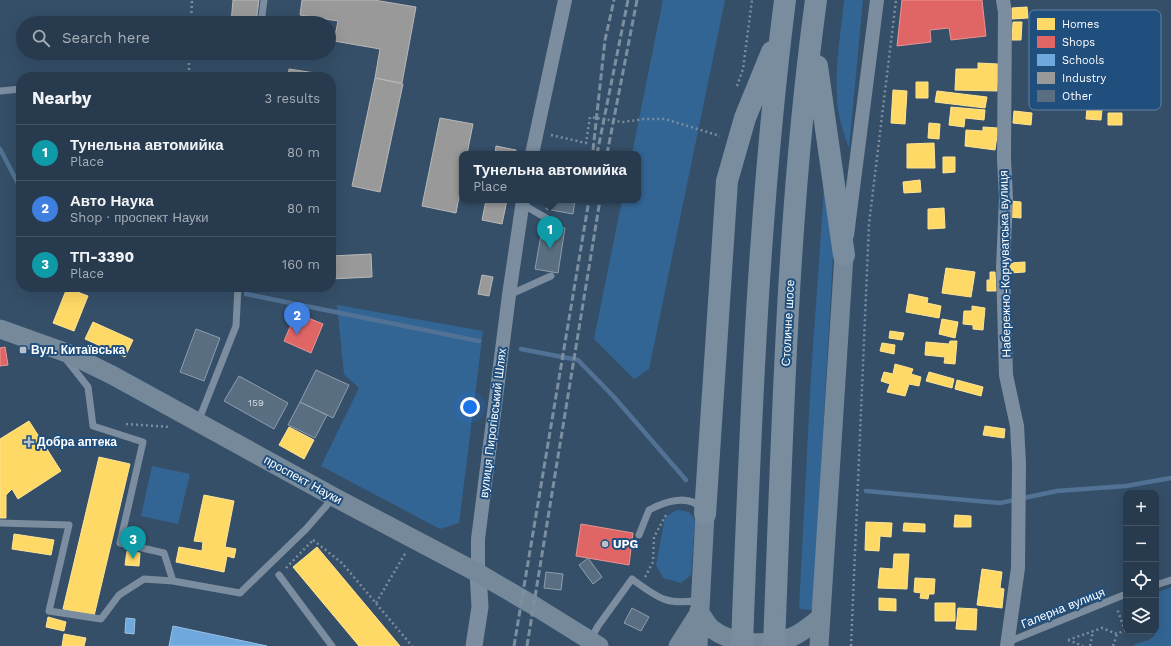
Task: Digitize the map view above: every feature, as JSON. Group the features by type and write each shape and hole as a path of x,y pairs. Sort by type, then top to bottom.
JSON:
{"highway":[{"path":"742,646 752,383 766,191 784,0"},
{"name":"Столичне шосе","path":"774,646 785,384 795,218 816,0"},
{"path":"705,514 727,181 745,118 781,30"},
{"path":"812,32 844,255"}],"main road":[{"path":"819,646 844,255"},
{"name":"проспект Науки","path":"0,329 67,353 112,375 334,497 478,573 595,643"},
{"path":"698,646 705,514"},
{"path":"700,606 711,628 723,635 750,643 765,644 791,638 820,618"},
{"path":"678,646 700,606"}],"street":[{"path":"533,151 565,0"},
{"path":"844,255 877,0"},
{"name":"Набережно-Корчуватська вулиця","path":"1003,0 1005,12 1004,158 1006,198 1003,275 1006,375 1017,426 1018,491 1018,568 1008,644"},
{"name":"вулиця Пирогівський Шлях","path":"474,646 480,607 478,538 508,295 522,203"}],"lane":[{"path":"263,16 264,0"},
{"path":"0,91 16,89"},
{"path":"524,203 558,225"},
{"path":"508,295 551,276"},
{"path":"198,422 236,326 238,292"},
{"path":"67,353 66,358 88,387 93,426 143,442 120,543 164,553 173,580"},
{"path":"0,523 69,525 49,611 101,620 119,595 144,579 173,580 240,593 306,529 334,497"},
{"path":"639,535 650,510 661,504 688,501 699,506 705,514"},
{"path":"279,576 332,646"},
{"path":"595,643 598,626 632,579 652,594 667,600 685,602 700,606"},
{"path":"1159,583 1171,580"},
{"name":"Галерна вулиця","path":"1008,644 1123,595"}],"path":[{"path":"191,16 192,0"},
{"path":"735,91 742,69 752,0"},
{"path":"851,646 869,224 896,0"},
{"path":"189,60 189,72"},
{"path":"536,132 586,143 590,116 623,122 644,119 665,119 720,136"},
{"path":"718,141 722,128"},
{"path":"119,423 172,428"},
{"path":"640,585 653,562 654,537 668,510 688,501"},
{"path":"313,540 342,563 412,646"},
{"path":"376,603 406,552"},
{"path":"1113,646 1117,634 1125,630 1114,598"},
{"path":"1083,646 1068,640 1102,628 1117,634"},
{"path":"1090,646 1093,631"}],"shaded area":[{"path":"663,0 725,0 649,369 634,379 594,339 621,203 641,203 641,151 633,151"},
{"path":"844,0 863,0 849,148 839,116 837,103 838,60"},
{"path":"825,174 834,238 813,610 799,609 811,376"},
{"path":"337,305 483,331 459,523 440,529 321,466 359,388 344,374"},
{"path":"152,466 190,474 178,524 141,516"},
{"path":"677,510 689,512 695,520 691,575 681,583 663,578 656,565 665,517"},
{"path":"1171,587 1171,646 1135,646 1135,644 1149,640 1155,634 1159,634 1159,592"}],"building: Homes":[{"path":"1027,7 1028,18 1012,19 1012,8"},
{"path":"1013,22 1022,22 1021,40 1012,40"},
{"path":"978,63 998,64 997,91 955,90 956,69 978,69"},
{"path":"916,82 928,82 928,98 916,98"},
{"path":"893,90 907,91 905,124 891,123"},
{"path":"937,91 987,97 985,108 935,102"},
{"path":"951,107 985,110 984,120 965,118 964,127 949,125"},
{"path":"1087,110 1102,110 1101,120 1086,119"},
{"path":"1014,111 1032,113 1031,125 1013,123"},
{"path":"1108,113 1122,113 1122,125 1108,125"},
{"path":"929,123 940,124 939,139 928,138"},
{"path":"983,127 998,128 995,150 965,146 966,130 983,131"},
{"path":"934,143 935,168 907,168 907,144"},
{"path":"943,157 955,157 955,172 943,173"},
{"path":"920,180 921,192 904,193 903,182"},
{"path":"1010,201 1021,202 1021,218 1010,217"},
{"path":"944,208 945,228 928,229 928,209"},
{"path":"1025,262 1025,272 1010,273 1010,263"},
{"path":"946,268 975,272 971,297 942,293"},
{"path":"990,272 995,272 996,291 987,291 987,280 990,280"},
{"path":"65,292 78,292 88,296 74,331 53,323"},
{"path":"909,294 928,298 927,303 941,306 939,318 906,312"},
{"path":"972,306 985,308 983,330 973,329 973,325 963,324 964,311 972,311"},
{"path":"942,319 958,322 955,338 939,334"},
{"path":"93,322 133,340 125,357 85,339"},
{"path":"890,331 904,333 902,340 889,338"},
{"path":"950,341 957,341 955,364 944,363 945,357 925,355 926,342 949,344"},
{"path":"882,343 895,345 894,354 880,351"},
{"path":"895,364 913,369 911,374 921,377 919,386 909,384 905,396 887,392 890,384 881,381 884,372 893,374"},
{"path":"929,372 954,379 952,388 926,381"},
{"path":"957,380 983,387 981,396 955,389"},
{"path":"29,421 61,471 18,499 12,489 6,495 6,518 0,518 0,439"},
{"path":"985,426 1005,429 1004,438 983,435"},
{"path":"289,427 314,440 304,459 279,445"},
{"path":"99,457 130,464 94,616 63,609"},
{"path":"204,495 234,501 225,547 236,549 234,558 227,556 224,572 176,562 179,547 202,551 203,542 194,541"},
{"path":"955,515 971,516 971,527 954,527"},
{"path":"866,522 892,523 891,537 880,536 879,551 865,550"},
{"path":"904,523 925,524 925,532 903,531"},
{"path":"14,534 54,540 51,555 12,549"},
{"path":"317,547 400,646 359,646 293,567"},
{"path":"127,551 140,553 139,566 125,565"},
{"path":"894,554 909,554 907,589 878,588 880,568 893,569"},
{"path":"982,569 1002,572 1000,588 1004,589 1002,608 977,605"},
{"path":"915,578 935,579 934,594 929,594 928,599 920,598 921,593 914,592"},
{"path":"879,598 896,599 896,611 879,610"},
{"path":"935,603 955,603 955,621 935,621"},
{"path":"958,608 977,609 976,630 956,629"},
{"path":"48,617 66,622 64,631 46,627"},
{"path":"64,634 86,638 84,646 62,646"}],"building: Shops":[{"path":"902,0 982,0 986,36 951,40 949,28 930,30 931,42 897,46"},
{"path":"296,313 323,324 311,353 284,341"},
{"path":"5,347 8,365 0,366 0,348"},
{"name":"UPG","path":"581,524 633,533 629,565 576,556"}],"building: Schools":[{"path":"126,618 135,619 134,634 125,633"},
{"path":"173,626 267,646 169,646"}],"building: Industry":[{"path":"233,0 259,0 257,16 232,16"},
{"path":"302,0 374,0 416,7 402,83 375,78 380,49 336,41 338,21 336,21 336,16 300,15"},
{"path":"289,69 308,72 289,72"},
{"path":"375,78 403,84 380,192 352,186"},
{"path":"440,118 473,124 468,151 459,151 459,197 456,213 422,206"},
{"path":"496,146 516,150 516,151 495,151"},
{"path":"485,203 506,203 502,224 482,220"},
{"path":"371,254 372,277 336,279 336,256"},
{"path":"482,275 493,277 489,296 478,294"}],"building: Other":[{"path":"547,203 575,203 573,214 546,209"},
{"path":"543,224 565,228 558,273 535,269"},
{"path":"196,329 220,338 204,381 180,372"},
{"path":"316,370 349,385 333,418 300,402"},
{"path":"239,376 288,403 274,429 224,401"},
{"path":"300,402 327,415 315,438 288,425"},
{"path":"588,558 602,577 593,584 579,565"},
{"path":"546,572 563,574 561,590 544,588"},
{"path":"632,608 649,617 641,631 624,623"}],"waterway":[{"path":"0,149 16,179"},
{"path":"246,294 479,341"},
{"path":"521,349 578,360 614,397 686,480"},
{"path":"866,491 1000,503 1057,491 1126,486 1171,478"}],"railway":[{"path":"593,150 605,40 614,0"},
{"path":"598,151 628,0"},
{"path":"608,151 637,0"},
{"path":"514,646 588,203"},
{"path":"527,646 600,203"}],"place":[{"name":"Тунельна автомийка","path":"550,249"},
{"name":"Авто Наука","path":"297,335"},
{"name":"Вул. Китаївська","path":"23,350"},
{"name":"Добра аптека","path":"29,442"},
{"name":"UPG","path":"605,544"},
{"name":"ТП-3390","path":"133,559"}]}
